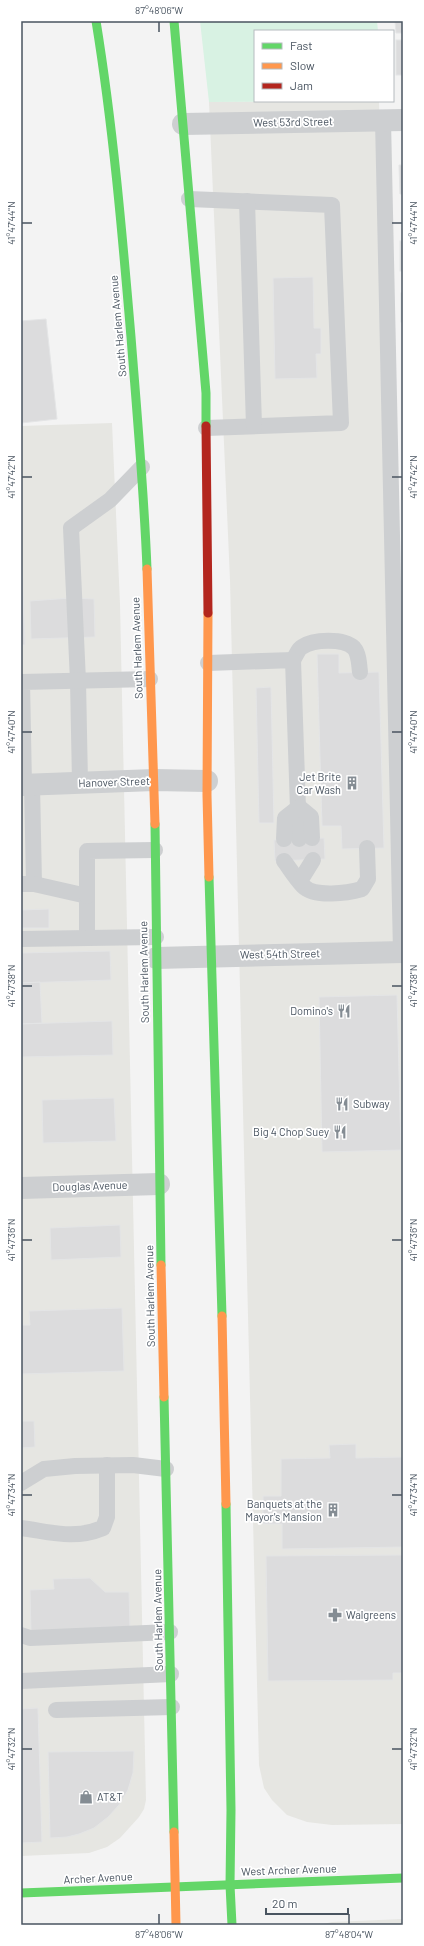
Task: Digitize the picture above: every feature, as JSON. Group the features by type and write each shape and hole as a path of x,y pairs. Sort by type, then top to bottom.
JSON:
{"main road":[{"name":"South Harlem Avenue","path":"96,21 103,64 123,242 142,467 154,780 159,1184 176,1925"},
{"path":"174,21 206,393 208,663 207,781 225,1441 231,1810 230,1885 232,1925"},
{"name":"West Archer Avenue","path":"176,1888 403,1878"},
{"name":"Archer Avenue","path":"21,1893 176,1888"}],"street":[{"name":"West 53rd Street","path":"183,124 393,120"},
{"name":"Hanover Street","path":"26,785 154,780 207,781"},
{"name":"West 54th Street","path":"156,947 212,956 402,952"},
{"name":"Douglas Avenue","path":"21,1188 159,1184"}],"lane":[{"path":"393,120 402,952"},
{"path":"189,199 332,205 341,423 206,428"},
{"path":"247,201 254,426"},
{"path":"80,782 78,681 71,528 110,500 142,467"},
{"path":"298,807 293,660 301,647 313,642 328,641 345,643 357,653 360,672"},
{"path":"208,663 293,660"},
{"path":"87,896 28,884 22,682 150,679"},
{"path":"298,807 311,817 298,839 285,818 298,807"},
{"path":"300,881 298,860 300,881 304,887 328,893 341,894 362,889 368,879 367,848"},
{"path":"87,938 87,851 155,850"},
{"path":"21,939 87,938 156,947"},
{"path":"21,1528 70,1535 88,1534 103,1528 107,1518 107,1465"},
{"path":"21,1483 44,1468 133,1465 166,1469"},
{"path":"21,1635 30,1638 170,1632"},
{"path":"21,1681 171,1674"},
{"path":"56,1710 172,1707"}],"shaded area":[{"path":"209,102 379,102 403,1008 403,1824 332,1825 307,1822 287,1815 272,1800 264,1788 259,1765 230,580"},
{"path":"112,423 120,604 146,1800 144,1809 139,1817 120,1838 107,1847 89,1853 21,1856 21,426"},
{"path":"403,1919 403,1925 319,1925 332,1922"}],"green space":[{"path":"200,21 377,21 378,30 254,30 254,102 209,102"}],"building":[{"path":"395,21 403,21 403,33 396,33"},
{"path":"396,40 403,40 403,75 396,75"},
{"path":"399,165 403,165 403,194 400,194"},
{"path":"400,241 403,241 403,271 400,271"},
{"path":"313,277 314,328 321,328 321,354 316,354 317,378 275,379 273,278"},
{"path":"401,293 403,293 403,322 401,322"},
{"path":"46,319 57,419 21,423 21,321"},
{"path":"21,538 25,645 21,645"},
{"path":"71,598 94,599 95,637 31,639 30,601"},
{"name":"Jet Brite Car Wash","path":"317,654 339,654 339,673 379,672 384,848 342,849 341,826 322,826"},
{"path":"271,687 274,823 259,823 256,688"},
{"path":"324,838 325,859 275,861 274,840"},
{"path":"49,909 49,928 21,928 21,910"},
{"path":"110,951 111,980 21,983 21,953"},
{"path":"40,982 42,1023 21,1024 21,983"},
{"path":"397,995 401,1150 322,1152 319,997"},
{"path":"112,1021 113,1055 21,1057 21,1024"},
{"path":"114,1098 116,1141 43,1143 42,1100"},
{"path":"120,1225 121,1257 51,1260 50,1228"},
{"path":"122,1308 124,1371 21,1374 21,1325 30,1325 29,1311"},
{"path":"21,1421 34,1421 35,1447 21,1448"},
{"name":"Banquets at the Mayor's Mansion","path":"356,1444 356,1458 403,1457 403,1547 282,1549 282,1524 263,1524 263,1496 281,1496 281,1459 330,1458 329,1445"},
{"name":"Walgreens","path":"403,1555 403,1673 393,1673 393,1680 268,1681 266,1556"},
{"path":"90,1578 105,1592 129,1592 130,1629 31,1632 30,1590 54,1589 53,1579"},
{"path":"38,1708 42,1842 21,1843 21,1709"},
{"name":"AT&T","path":"134,1751 133,1773 128,1790 119,1805 108,1817 94,1828 79,1834 67,1837 50,1838 48,1752"}],"traffic: fast":[{"path":"96,21 112,139 120,218 140,453 147,569"},
{"path":"174,21 206,393 206,426"},
{"path":"155,824 161,1265"},
{"path":"209,877 222,1316"},
{"path":"164,1397 174,1832"},
{"path":"226,1504 231,1810 230,1885 232,1925"},
{"path":"21,1893 403,1878"}],"traffic: slow":[{"path":"147,569 155,824"},
{"path":"208,613 207,795 209,877"},
{"path":"161,1265 164,1397"},
{"path":"222,1316 226,1504"},
{"path":"174,1832 176,1925"}],"traffic: jam":[{"path":"206,426 208,613"}],"place":[{"name":"Jet Brite Car Wash","path":"352,783"},
{"name":"Domino's","path":"344,1011"},
{"name":"Subway","path":"342,1104"},
{"name":"Big 4 Chop Suey","path":"340,1132"},
{"name":"Banquets at the Mayor's Mansion","path":"333,1510"},
{"name":"Walgreens","path":"335,1615"},
{"name":"AT&T","path":"86,1797"}]}
